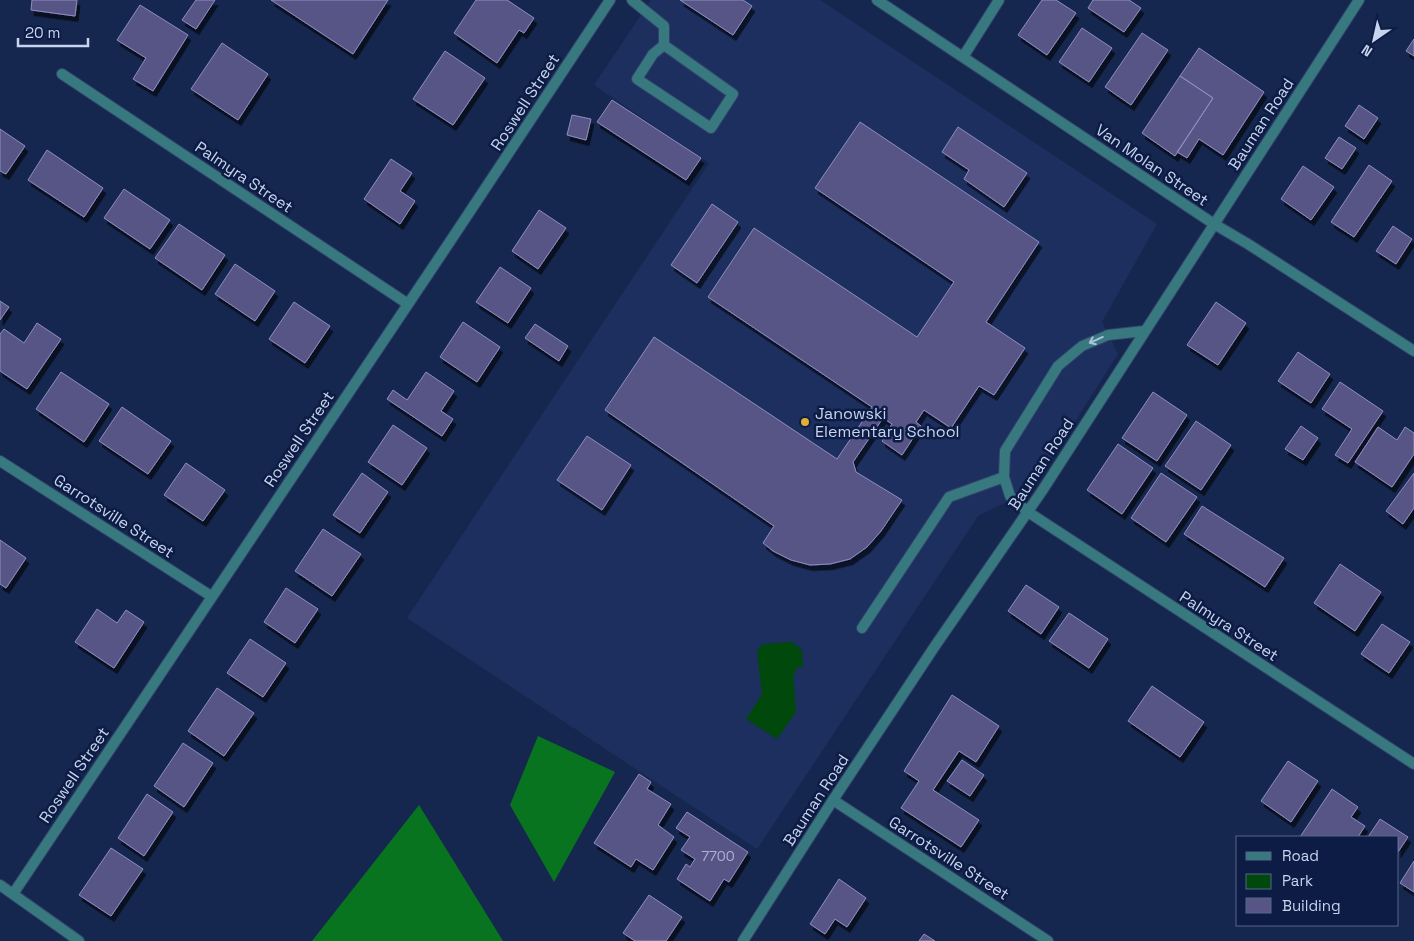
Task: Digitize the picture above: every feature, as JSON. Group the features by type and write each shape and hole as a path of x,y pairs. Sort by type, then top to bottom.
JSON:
{"street":[{"name":"Roswell Street","path":"13,894 610,0"},
{"path":"632,0 664,26 664,45"},
{"name":"Van Molan Street","path":"877,0 1214,224 1414,351"},
{"path":"963,57 999,0"},
{"name":"Bauman Road","path":"743,941 935,646 1028,512 1359,0"},
{"path":"664,45 733,94 711,128 637,79 653,54 664,45"},
{"name":"Palmyra Street","path":"62,74 408,304"},
{"path":"862,628 949,497 1004,477 1005,451 1058,366 1082,346 1108,334 1144,331"},
{"name":"Garrotsville Street","path":"0,461 211,596"},
{"name":"Palmyra Street","path":"1004,477 1010,496 1028,512 1414,764"},
{"name":"Garrotsville Street","path":"833,800 1048,941"},
{"path":"0,885 79,941"}],"shaded area":[{"name":"Janowski Elementary School","path":"651,0 820,0 1157,224 1102,322 1118,354 1032,489 978,516 757,849 407,618 709,163 594,85"}],"green space":[{"path":"792,642 802,650 803,667 796,668 796,674 793,674 796,712 777,739 746,719 762,694 757,651 763,644"},
{"path":"538,736 615,772 554,882 510,805"},
{"path":"419,805 503,941 312,941"}],"building":[{"path":"32,0 77,0 75,16 31,10"},
{"path":"196,0 215,0 196,29 182,20"},
{"path":"271,0 388,0 353,54"},
{"path":"476,0 507,0 534,18 524,33 519,30 497,63 454,33"},
{"path":"680,0 743,0 752,6 733,35"},
{"path":"1042,0 1056,0 1076,13 1047,55 1018,35"},
{"path":"1093,0 1129,0 1141,8 1124,32 1088,8"},
{"path":"140,5 188,35 153,91 133,79 146,58 117,40"},
{"path":"1082,28 1112,48 1089,82 1059,62"},
{"path":"1142,33 1168,50 1131,105 1105,87"},
{"path":"1414,39 1414,56 1406,51"},
{"path":"222,43 268,74 238,120 191,89"},
{"path":"1199,48 1264,92 1223,155 1199,139 1187,158 1177,152 1213,98 1180,76"},
{"path":"445,51 485,78 453,125 413,99"},
{"path":"1180,76 1213,98 1175,156 1142,133"},
{"path":"612,100 701,158 686,180 597,122"},
{"path":"1359,105 1378,118 1364,139 1345,126"},
{"path":"572,115 591,119 586,140 567,135"},
{"path":"860,122 1039,242 986,322 1025,348 994,395 979,386 951,428 924,410 916,422 921,426 902,455 882,441 892,424 883,418 853,462 856,472 902,500 881,531 867,547 850,559 830,564 810,565 791,560 773,551 763,543 774,526 605,410 654,337 837,459 872,407 708,297 754,228 917,337 954,282 815,188"},
{"path":"958,127 1027,173 1004,207 964,179 969,170 942,152"},
{"path":"0,129 25,146 6,174 0,171"},
{"path":"1339,137 1356,148 1342,169 1325,158"},
{"path":"47,150 103,188 84,217 28,180"},
{"path":"391,159 412,173 400,191 415,201 400,224 364,199"},
{"path":"1369,165 1392,181 1354,237 1331,222"},
{"path":"1303,166 1334,187 1311,220 1281,199"},
{"path":"124,189 170,220 150,249 104,218"},
{"path":"712,204 738,222 697,283 671,265"},
{"path":"539,210 566,228 538,269 512,251"},
{"path":"179,224 225,255 202,290 155,258"},
{"path":"1393,226 1412,239 1396,264 1376,251"},
{"path":"235,264 275,291 255,321 215,294"},
{"path":"500,267 531,288 508,323 476,302"},
{"path":"0,301 9,307 0,320"},
{"path":"294,302 330,326 305,363 269,339"},
{"path":"1216,302 1246,323 1218,365 1187,345"},
{"path":"463,322 500,347 477,382 440,357"},
{"path":"37,323 61,339 27,389 0,371 0,334 4,329 24,343"},
{"path":"535,324 568,346 559,361 525,338"},
{"path":"1298,352 1330,374 1311,403 1278,381"},
{"path":"61,372 109,404 84,442 36,409"},
{"path":"426,372 454,391 441,411 453,419 442,436 387,399 393,390 407,400"},
{"path":"1340,382 1383,411 1348,463 1335,455 1352,429 1322,409"},
{"path":"1153,392 1187,415 1157,461 1122,438"},
{"path":"122,407 171,441 148,474 99,441"},
{"path":"1196,421 1231,445 1201,490 1165,466"},
{"path":"393,425 427,448 402,485 368,462"},
{"path":"1301,426 1318,438 1303,460 1285,449"},
{"path":"1378,427 1397,440 1405,427 1414,433 1414,454 1392,487 1355,462"},
{"path":"587,436 631,465 602,510 557,480"},
{"path":"1118,444 1153,468 1122,514 1087,490"},
{"path":"186,463 225,490 203,521 164,495"},
{"path":"362,473 388,492 360,533 333,515"},
{"path":"1161,473 1197,497 1166,542 1131,518"},
{"path":"1414,473 1414,508 1403,524 1386,511"},
{"path":"1202,506 1284,558 1265,587 1184,534"},
{"path":"323,529 361,554 332,596 295,571"},
{"path":"0,540 26,558 6,588 0,584"},
{"path":"1340,564 1381,592 1355,631 1314,603"},
{"path":"1026,585 1059,607 1041,634 1008,611"},
{"path":"286,588 318,609 295,643 264,622"},
{"path":"97,609 117,623 126,610 144,622 114,668 75,642"},
{"path":"1069,613 1108,639 1089,668 1049,641"},
{"path":"1382,624 1410,642 1389,673 1361,654"},
{"path":"250,639 286,663 263,697 227,673"},
{"path":"1152,686 1204,722 1180,757 1128,721"},
{"path":"217,688 254,713 224,756 188,731"},
{"path":"952,695 999,726 976,762 959,751 933,790 979,820 961,847 901,808 919,781 904,771"},
{"path":"183,743 213,763 184,807 154,786"},
{"path":"962,760 984,775 970,796 947,781"},
{"path":"1288,761 1318,781 1291,822 1261,801"},
{"path":"639,774 651,782 647,789 671,804 658,825 674,837 653,870 636,859 631,867 594,843"},
{"path":"1332,789 1358,807 1351,817 1365,826 1359,836 1301,836"},
{"path":"147,794 173,812 144,856 118,838"},
{"path":"687,812 748,852 729,882 724,879 710,901 677,879 686,864 690,867 695,859 681,850 690,837 676,828"},
{"path":"1380,819 1408,837 1399,850 1399,836 1369,836"},
{"path":"111,848 143,869 111,916 79,895"},
{"path":"1414,861 1414,892 1400,883"},
{"path":"839,879 866,898 847,927 835,919 825,934 810,924"},
{"path":"649,895 682,917 666,941 635,941 623,933"},
{"path":"924,934 935,941 919,941"}],"place":[{"name":"Janowski Elementary School","path":"805,422"}]}
